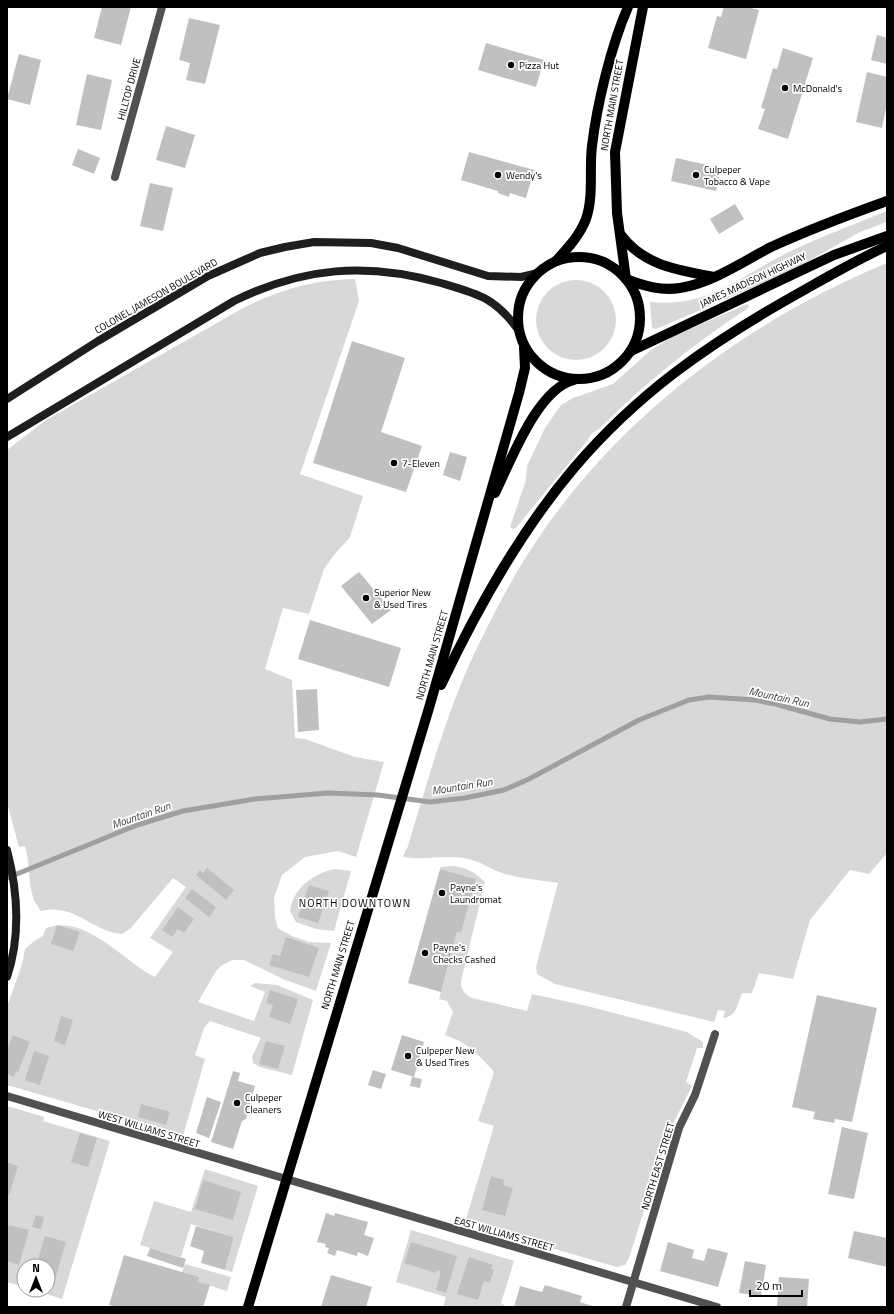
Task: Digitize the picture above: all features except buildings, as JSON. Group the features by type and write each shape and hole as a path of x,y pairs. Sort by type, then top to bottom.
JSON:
{"main road":[{"name":"NORTH MAIN STREET","path":"248,1307 285,1180 429,708 519,393 525,368 524,347 519,331 518,309 521,297 527,285 538,273 556,261 576,238 588,211 590,161 596,117 619,28 628,7"},
{"name":"NORTH MAIN STREET","path":"626,279 617,213 615,152 643,7"},
{"name":"JAMES MADISON HIGHWAY","path":"626,279 644,286 672,289 690,286 714,277 772,247 887,201"},
{"path":"620,234 634,250 656,263 675,270 714,277"},
{"name":"JAMES MADISON HIGHWAY","path":"631,351 834,255 887,236"},
{"name":"COLONEL JAMESON BOULEVARD","path":"7,399 208,276 233,263 284,246 314,242 371,243 398,248 488,276 521,278 538,273"},
{"path":"429,708 460,644 504,567 550,499 574,468 610,428 639,401 699,353 776,306 860,259 887,246"},
{"name":"NORTH MAIN STREET","path":"524,347 546,370 564,378 589,379 602,375 613,369 631,351 638,333 640,314 636,296 626,279 617,270 594,259 582,257 556,261"},
{"path":"7,437 234,301 258,289 282,280 317,273 344,270 393,272 446,285 485,297 507,314 519,331"},
{"name":"NORTH MAIN STREET","path":"484,515 536,412 548,396 560,385 576,379"},
{"path":"7,850 16,895 15,941 12,961 7,977"}],"street":[{"name":"HILLTOP DRIVE","path":"115,177 162,7"},
{"name":"NORTH EAST STREET","path":"626,1307 679,1128 695,1095 715,1034"},
{"name":"WEST WILLIAMS STREET","path":"7,1096 285,1180"},
{"name":"EAST WILLIAMS STREET","path":"285,1180 717,1307"}],"shaded area":[{"path":"887,211 887,222 860,232 789,272 656,329 652,328 650,302 671,303 708,295 724,288 791,251"},
{"path":"887,263 887,853 869,874 850,870 810,920 793,979 759,973 752,993 742,993 736,1009 728,1017 723,1018 725,1011 718,1010 714,1022 555,984 537,974 536,967 558,883 510,875 468,859 444,857 403,857 407,849 443,733 469,665 514,577 547,525 586,476 628,431 675,390 724,352 777,318 831,288"},
{"path":"355,279 359,301 300,474 363,496 350,537 324,569 309,614 283,608 265,669 292,680 295,738 305,739 355,757 384,762 356,857 338,851 305,857 282,875 274,898 275,918 278,928 292,936 309,942 331,943 316,991 283,979 244,960 232,960 221,966 216,971 198,1002 254,1021 265,992 250,986 255,983 277,985 313,1000 292,1075 260,1067 253,1063 252,1057 261,1038 210,1021 204,1028 195,1055 205,1059 183,1136 7,1085 7,1007 22,964 25,949 43,936 46,928 61,925 75,927 103,941 155,977 173,952 150,938 186,887 173,878 130,929 122,934 106,930 74,914 54,910 40,911 34,899 30,885 28,859 25,846 19,847 7,803 7,450 46,420 245,307 285,290 325,281"},
{"path":"576,280 591,283 604,292 613,305 616,320 613,335 604,348 591,357 576,360 561,357 548,348 539,335 536,320 539,305 548,292 561,283"},
{"path":"747,304 749,306 747,309 707,336 670,365 615,413 598,430 592,433 516,528 513,529 510,527 526,480 527,466 545,428 561,405 573,398 613,384 651,350 674,336"},
{"path":"451,866 470,871 478,875 485,882 461,981 465,993 469,996 527,1011 532,994 587,1006 687,1032 703,1042 703,1048 697,1048 686,1082 692,1086 669,1132 629,1258 625,1265 617,1267 510,1236 511,1233 466,1219 494,1126 478,1121 494,1072 466,1045 445,1035 453,1012 447,1001 439,999 457,932 461,933 476,879 440,869 441,867"},
{"path":"334,869 351,871 334,931 316,929 296,922 290,911 295,895 305,883 312,878"},
{"path":"7,1106 44,1117 43,1121 110,1141 62,1299 56,1297 56,1258 16,1258 16,1285 7,1282"},
{"path":"205,1169 258,1186 232,1272 225,1270 234,1237 191,1224 181,1257 140,1245 154,1201 191,1212"},
{"path":"411,1230 514,1261 501,1303 507,1307 443,1307 446,1297 396,1282"},
{"path":"185,1264 231,1277 227,1291 198,1282 182,1272"}],"waterway":[{"name":"Mountain Run","path":"7,878 137,825 183,811 255,799 328,793 378,795 430,802 465,798 504,790 529,779 639,720 689,700 709,697 755,700 830,719 860,722 887,719"}],"place":[{"name":"Pizza Hut","path":"511,65"},
{"name":"McDonald's","path":"785,88"},
{"name":"Wendy's","path":"498,175"},
{"name":"Culpeper Tobacco & Vape","path":"696,175"},
{"name":"7-Eleven","path":"394,463"},
{"name":"Superior New & Used Tires","path":"366,598"},
{"name":"Payne's Laundromat","path":"442,893"},
{"name":"Payne's Checks Cashed","path":"425,953"},
{"name":"Culpeper New & Used Tires","path":"408,1056"},
{"name":"Culpeper Cleaners","path":"237,1103"}],"district":[{"name":"NORTH DOWNTOWN","path":"355,903"}]}
